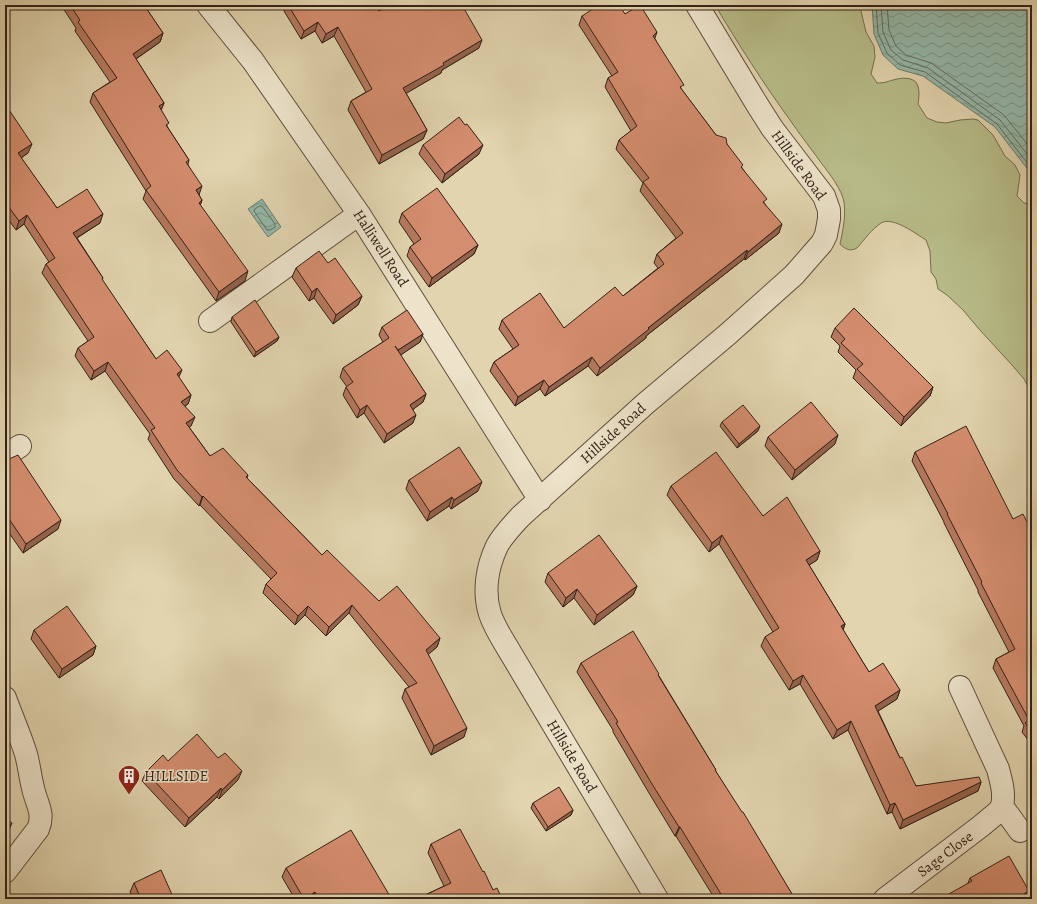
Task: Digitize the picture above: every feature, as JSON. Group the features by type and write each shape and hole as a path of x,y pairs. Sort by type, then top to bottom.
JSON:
{"street":[{"name":"Halliwell Road","path":"208,5 253,61 359,214 540,500"},
{"name":"Hillside Road","path":"657,899 511,654 490,615 486,599 488,570 492,557 508,531 520,517 645,404 794,276 822,243 826,235 829,210 824,196 776,133 758,106 697,5"},
{"path":"210,321 359,214"},
{"path":"960,687 998,769 1004,797 1002,806 1020,831"},
{"path":"5,698 26,755 41,818 38,829 5,872"},
{"name":"Sage Close","path":"885,899 981,826 999,811 1002,806"}],"green space":[{"path":"715,5 861,5 866,32 874,46 875,57 871,74 877,83 884,83 903,78 913,80 919,89 918,104 927,118 937,122 946,123 960,120 978,120 993,135 1005,156 1015,165 1020,175 1017,196 1024,203 1032,205 1032,394 1024,379 963,310 938,289 936,279 931,272 930,251 926,240 898,224 886,221 874,228 857,248 852,250 840,244 845,209 843,198 838,187 770,92"}],"water":[{"path":"872,5 1032,5 1032,176 995,127 923,76 898,69 883,55 874,34"},
{"path":"262,199 281,227 268,237 248,209"}],"building":[{"path":"70,5 144,5 163,33 133,54 164,103 159,106 169,123 166,125 189,160 186,162 202,186 196,190 202,200 199,203 248,271 219,292 146,190 151,186 93,93 117,78 78,22 80,20"},
{"path":"288,5 375,5 379,11 390,5 462,5 482,40 443,63 444,65 403,88 427,130 382,155 351,101 372,89 338,27 326,34 318,22 304,31"},
{"path":"599,5 619,5 625,14 640,5 657,32 653,36 684,85 680,87 716,135 726,138 727,144 743,165 741,167 767,199 763,202 782,224 748,252 747,250 648,328 649,329 600,368 592,357 549,387 544,380 518,397 494,362 519,345 502,320 540,293 564,328 615,287 623,296 664,264 657,254 683,233 643,182 649,178 619,140 637,126 608,78 618,72 582,16"},
{"path":"5,85 9,91 5,94"},
{"path":"5,104 32,144 18,153 57,208 87,189 103,214 73,233 156,359 167,350 182,370 177,374 191,395 181,402 195,417 186,423 210,456 223,448 248,475 246,477 322,555 327,550 379,601 397,586 440,638 426,650 467,728 434,746 405,689 417,683 352,605 329,627 308,606 298,616 266,584 277,573 177,470 151,430 155,428 108,362 94,371 78,348 94,337 46,264 55,258 27,215 19,221 5,202"},
{"path":"459,117 465,125 467,124 483,145 445,174 423,145"},
{"path":"437,188 478,245 432,278 410,247 421,239 402,213"},
{"path":"319,251 328,263 335,258 362,296 336,315 317,288 312,292 296,268"},
{"path":"255,300 279,337 256,352 232,317"},
{"path":"854,308 933,387 904,417 857,369 863,364 841,343 845,339 835,328"},
{"path":"407,310 423,334 398,350 395,346 426,394 410,405 416,415 387,434 367,405 360,410 346,387 353,382 343,368 389,338 382,327"},
{"path":"811,402 838,435 795,470 768,437"},
{"path":"743,405 760,426 739,444 722,422"},
{"path":"5,425 8,430 5,432"},
{"path":"966,426 1013,519 1023,514 1032,532 1032,732 1025,723 1029,720 996,659 1015,649 948,514 915,452"},
{"path":"459,447 482,482 454,500 452,497 430,512 409,480"},
{"path":"716,452 763,516 787,497 820,551 806,560 845,624 841,626 869,672 883,663 900,690 875,706 900,758 902,757 916,786 979,777 981,782 903,820 895,803 890,805 851,721 837,730 803,675 793,681 765,637 779,628 722,535 712,543 671,486"},
{"path":"18,455 61,520 26,544 5,513 5,458 9,459"},
{"path":"599,535 637,586 597,615 577,589 566,598 548,573"},
{"path":"67,606 96,646 62,669 34,630"},
{"path":"633,631 715,770 743,812 795,899 724,899 652,784 616,723 618,722 581,663"},
{"path":"197,734 218,758 225,753 242,771 222,790 221,788 189,818 146,772 163,755 168,761"},
{"path":"559,787 573,810 548,827 533,803"},
{"path":"5,819 12,823 5,833"},
{"path":"460,829 493,890 497,888 502,899 425,899 423,896 451,883 431,844"},
{"path":"351,830 391,898 319,899 315,892 304,899 286,868"},
{"path":"1009,856 1029,891 1015,899 940,899 972,881 970,878"},
{"path":"161,870 174,899 141,899 134,883"}],"place":[{"name":"HILLSIDE","path":"129,796"}]}
